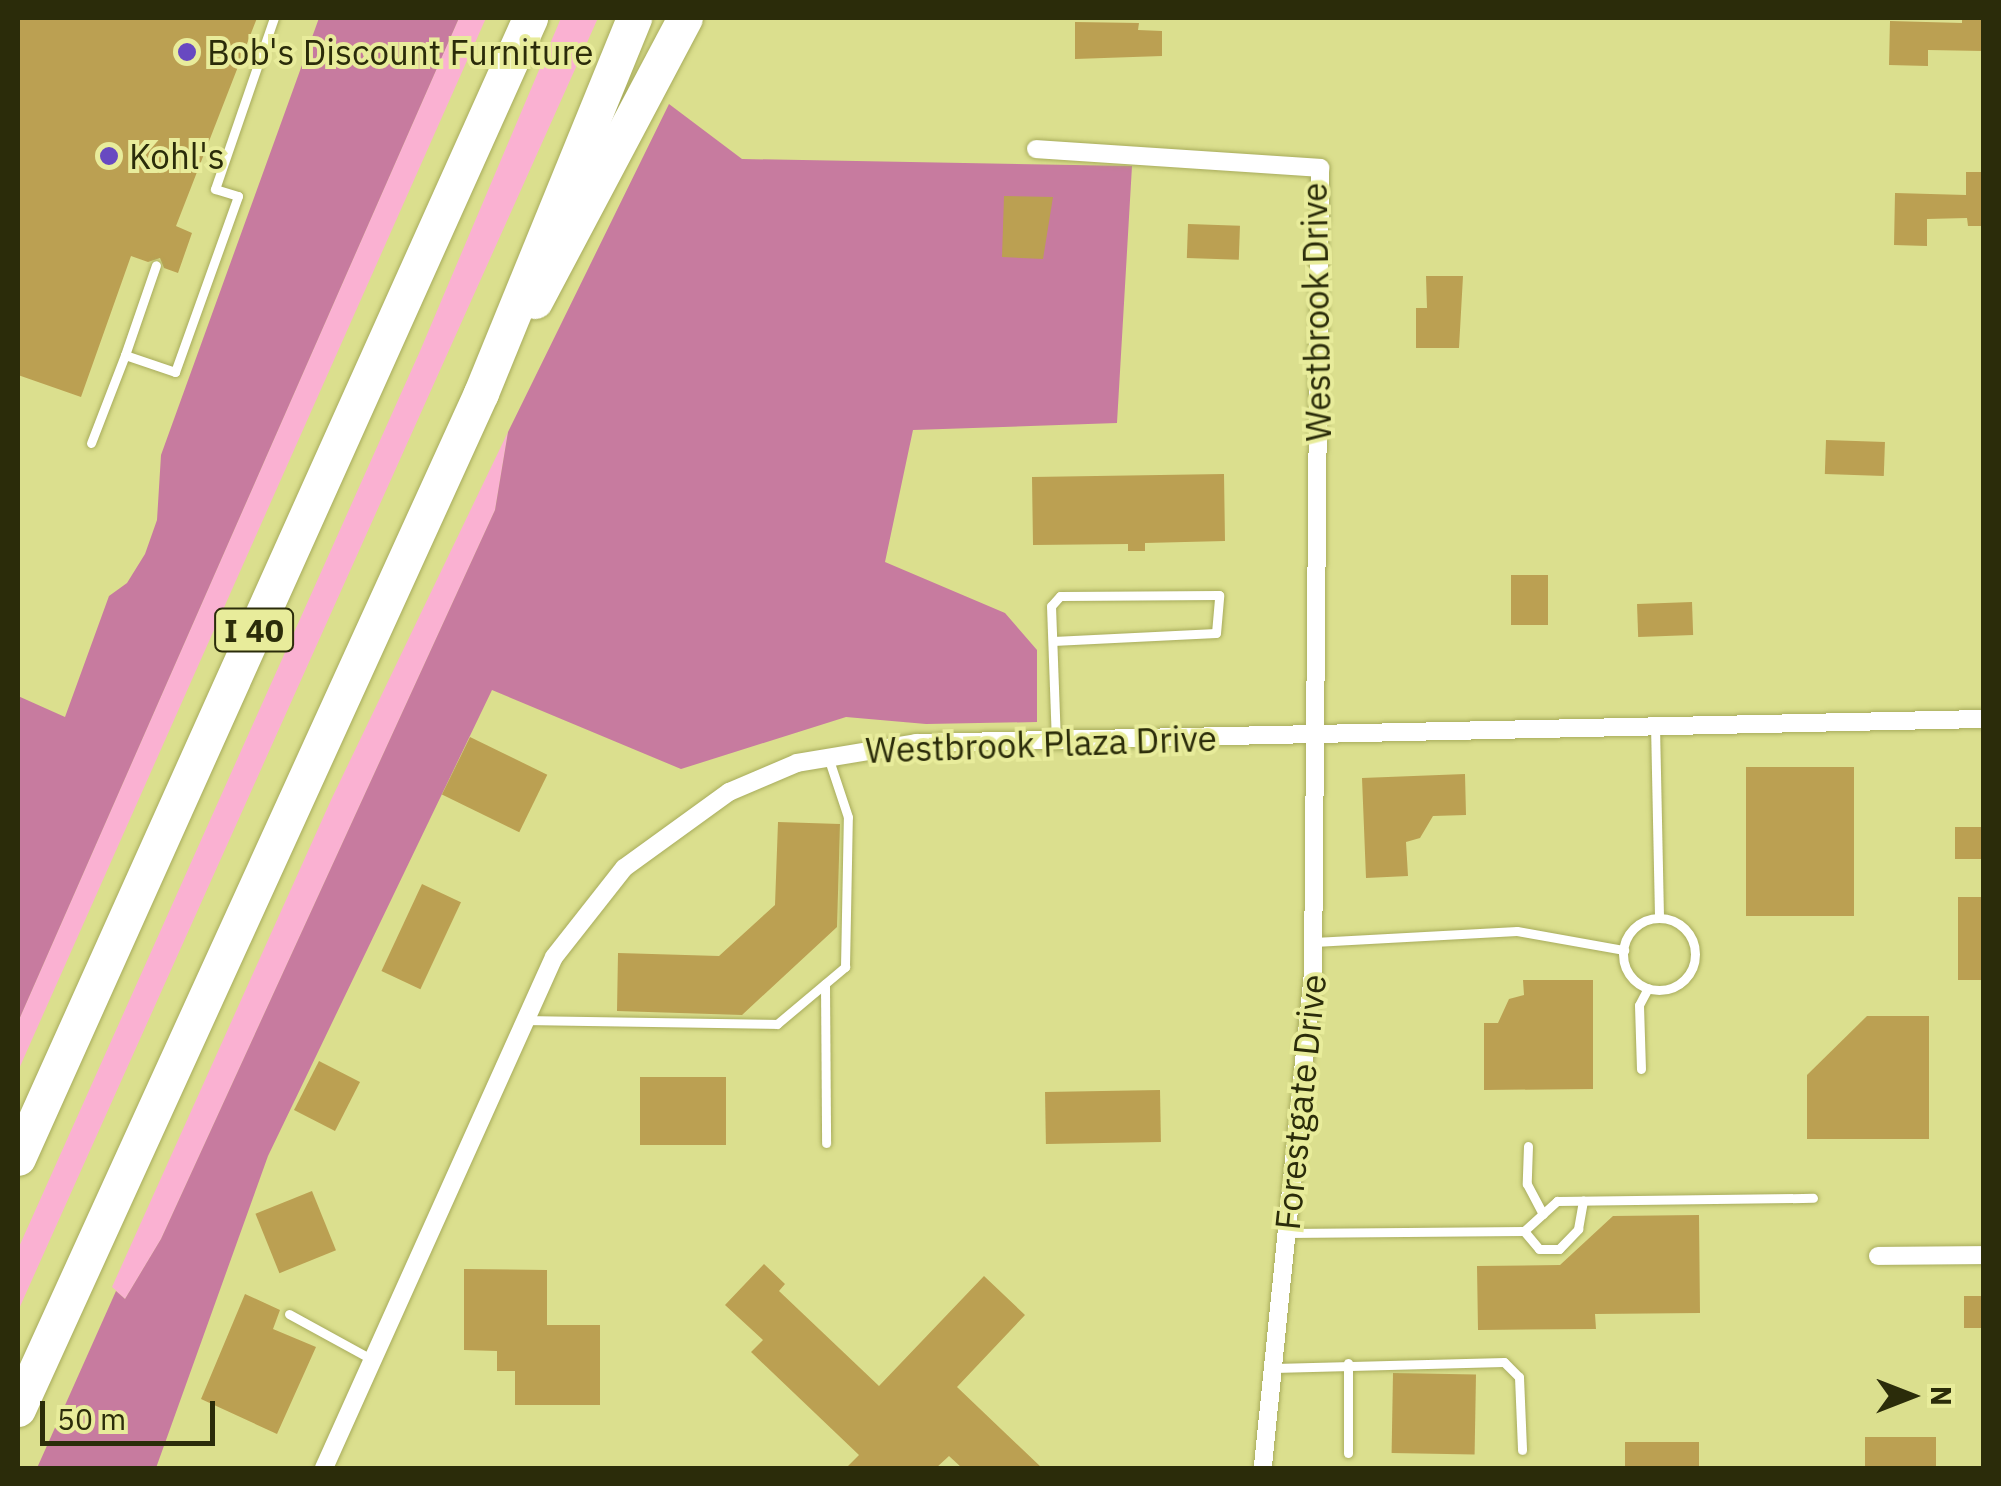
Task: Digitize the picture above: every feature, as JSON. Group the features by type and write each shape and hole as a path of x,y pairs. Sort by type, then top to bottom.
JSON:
{"highway":[{"path":"490,102 519,18"},
{"name":"I 40","path":"18,1158 530,18"},
{"path":"18,1409 481,393 634,18"},
{"path":"481,393 582,222 686,18"}],"street":[{"name":"Westbrook Drive","path":"1036,149 1320,168 1317,735"},
{"name":"Westbrook Plaza Drive","path":"324,1468 554,957 624,868 728,792 828,756 916,743 1984,718"},
{"name":"Forestgate Drive","path":"1263,1468 1314,942 1317,735"},
{"path":"1878,1256 1984,1255"}],"lane":[{"path":"125,355 175,372 238,196 215,189 274,18"},
{"path":"91,443 156,265"},
{"path":"1052,641 1216,633 1219,596 1060,596 1051,606 1052,641 1056,740"},
{"path":"1655,726 1659,917"},
{"path":"524,1020 777,1024 845,967 848,817 828,756"},
{"path":"1659,917 1682,925 1696,956 1678,986 1648,988 1626,970 1624,950 1636,925 1659,917"},
{"path":"1314,942 1517,931 1624,950"},
{"path":"825,984 826,1143"},
{"path":"1640,1069 1640,1005 1648,988"},
{"path":"1528,1146 1527,1184 1542,1214"},
{"path":"1287,1233 1524,1232 1556,1201 1813,1198"},
{"path":"1524,1232 1539,1249 1559,1249 1578,1228 1583,1200"},
{"path":"289,1314 373,1360"},
{"path":"1274,1368 1348,1363 1504,1362 1520,1377 1522,1450"},
{"path":"1348,1363 1348,1453"}],"shaded area":[{"path":"319,18 459,18 18,1022 18,696 65,717 109,596 127,583 145,554 157,520 161,455"},
{"path":"459,18 486,18 18,1071 18,1022"},
{"path":"561,18 598,18 18,1311 18,1249 420,351"},
{"path":"669,104 742,159 1132,166 1117,423 913,430 885,562 1005,613 1037,650 1037,722 926,724 846,717 681,769 492,690 268,1156 156,1468 37,1468 116,1291 125,1299 161,1239 495,510 508,432"},
{"path":"508,432 495,510 161,1239 125,1299 112,1287 331,800"}],"building":[{"name":"Kohl's","path":"18,18 257,18 176,226 192,233 178,273 164,268 160,258 148,262 131,256 81,397 18,375"},
{"path":"1962,18 1984,18 1984,51 1928,50 1928,66 1889,65 1890,21 1962,23"},
{"path":"1075,22 1139,23 1138,30 1162,31 1162,56 1075,59"},
{"path":"1966,172 1984,172 1984,226 1968,226 1967,218 1927,219 1927,246 1894,245 1895,193 1966,195"},
{"path":"1004,196 1053,197 1043,259 1002,257"},
{"path":"1188,224 1240,226 1239,260 1187,258"},
{"path":"1426,276 1463,276 1459,348 1416,348 1416,308 1427,308"},
{"path":"1826,440 1885,442 1884,476 1825,474"},
{"path":"1224,474 1225,541 1145,543 1145,551 1128,551 1128,544 1033,545 1032,477"},
{"path":"1511,575 1548,575 1548,625 1511,625"},
{"path":"1692,602 1693,635 1638,637 1637,604"},
{"path":"470,737 547,775 519,832 442,795"},
{"path":"1746,767 1854,767 1854,916 1746,916"},
{"path":"1465,774 1466,815 1433,816 1420,838 1406,842 1408,876 1366,878 1362,778"},
{"path":"778,822 840,824 837,927 742,1015 617,1011 618,953 719,956 775,905"},
{"path":"1955,827 1984,827 1984,859 1955,859"},
{"path":"422,884 461,902 420,989 381,971"},
{"path":"1958,897 1984,897 1984,980 1958,980"},
{"path":"1523,980 1593,980 1593,1089 1484,1090 1484,1023 1498,1023 1509,999 1524,995"},
{"path":"1867,1016 1929,1016 1929,1139 1807,1139 1807,1075"},
{"path":"319,1061 360,1082 335,1131 294,1110"},
{"path":"640,1077 726,1077 726,1145 640,1145"},
{"path":"1160,1090 1161,1142 1046,1144 1045,1092"},
{"path":"312,1191 336,1250 279,1273 255,1214"},
{"path":"1699,1215 1700,1313 1595,1314 1596,1329 1478,1330 1477,1266 1560,1265 1613,1216"},
{"path":"764,1264 785,1284 779,1291 879,1386 984,1276 1025,1315 957,1387 1042,1468 962,1468 949,1456 936,1468 846,1468 859,1455 751,1352 763,1340 725,1305"},
{"path":"464,1269 547,1270 547,1325 600,1325 600,1405 515,1405 515,1371 497,1371 497,1351 464,1350"},
{"path":"245,1294 280,1310 273,1329 316,1347 277,1434 201,1399"},
{"path":"1964,1296 1984,1296 1984,1328 1964,1328"},
{"path":"1393,1373 1476,1374 1475,1454 1392,1453"},
{"path":"1865,1437 1936,1437 1936,1468 1865,1468"},
{"path":"1625,1442 1699,1442 1699,1468 1625,1468"}],"place":[{"name":"Bob's Discount Furniture","path":"187,52"},
{"name":"Kohl's","path":"109,156"}]}
